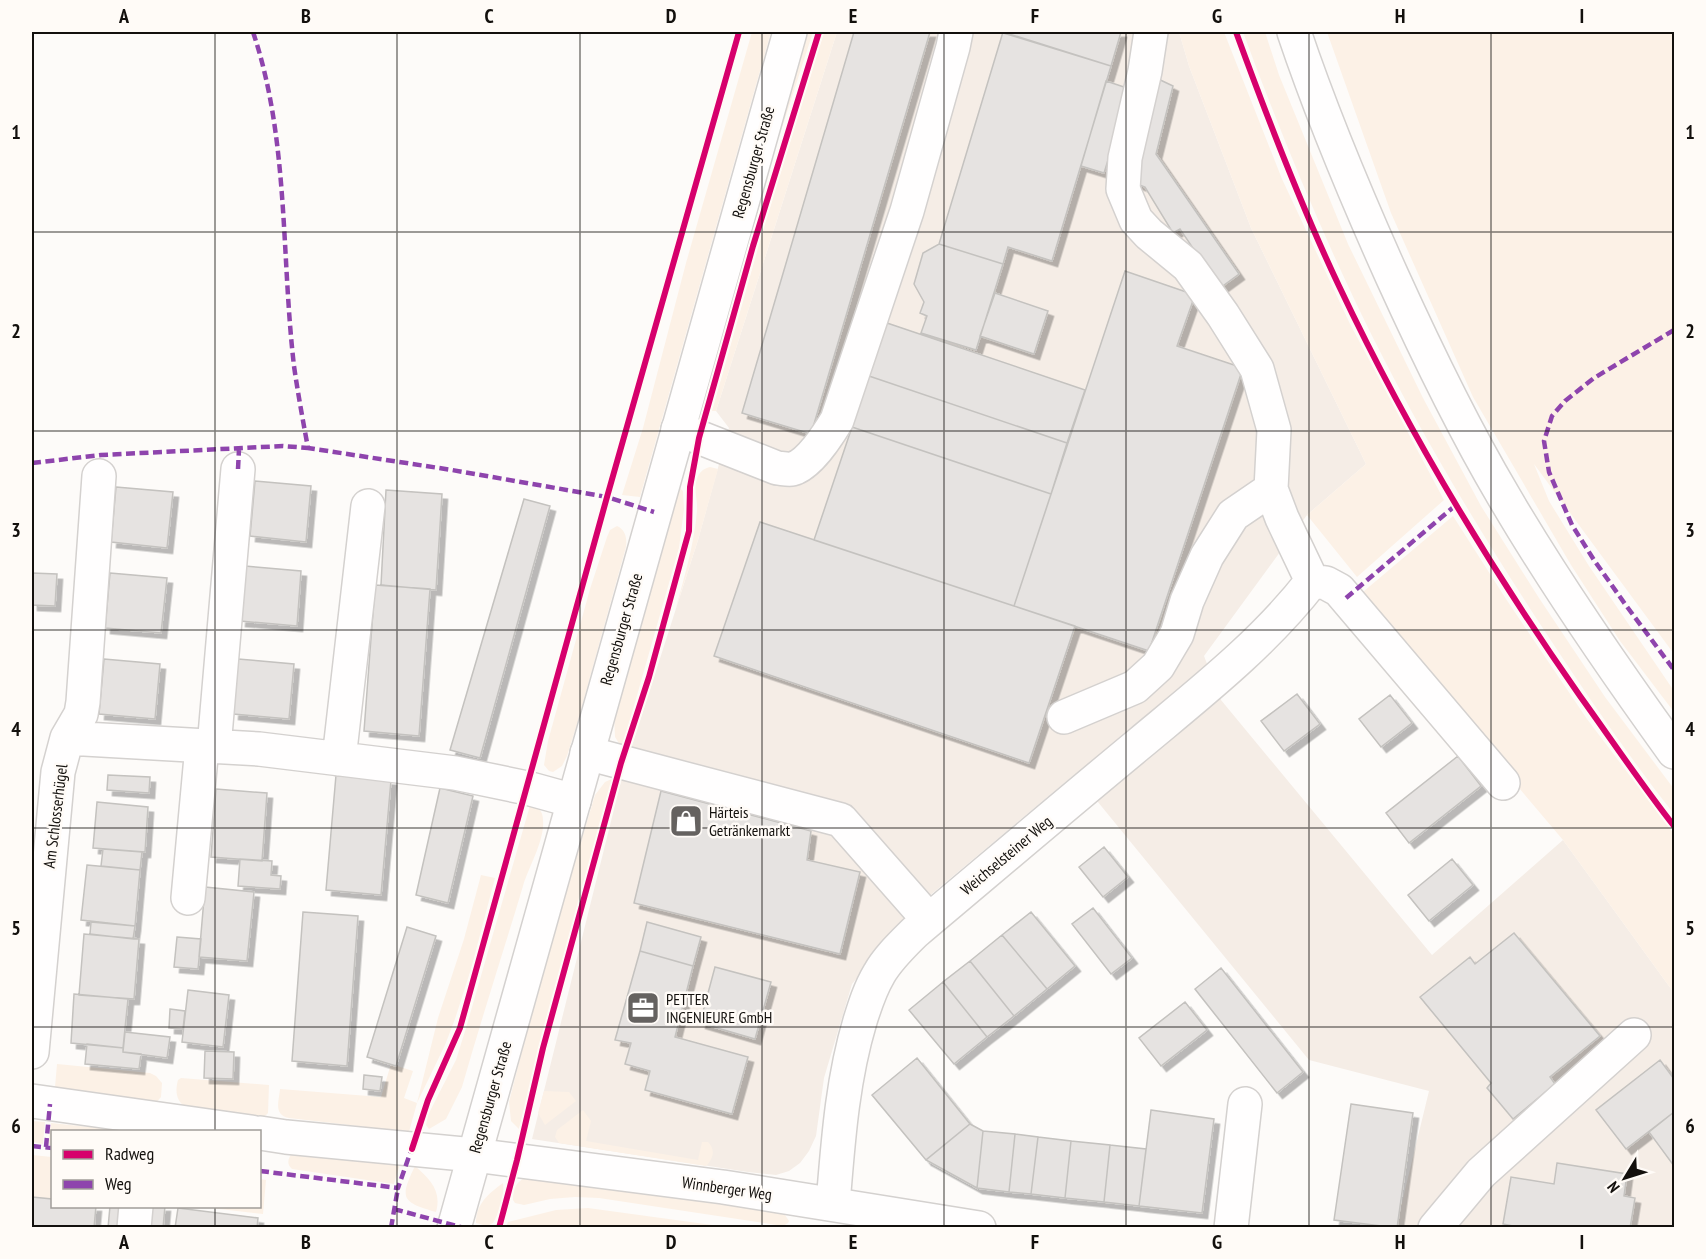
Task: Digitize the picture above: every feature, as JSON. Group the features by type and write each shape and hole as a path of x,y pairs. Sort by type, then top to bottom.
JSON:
{"street":[{"name":"Regensburger Straße","path":"454,1227 790,32"},
{"path":"678,429 777,468 791,470 808,460 822,443 837,420 907,211 956,32"},
{"path":"1151,32 1145,71 1125,158 1123,189 1136,220 1149,234 1188,266 1223,315 1257,369 1274,430 1271,489 1312,581 1326,583 1339,590 1503,783"},
{"path":"1294,32 1357,198 1463,425 1503,496 1555,579 1674,752"},
{"path":"188,898 208,746 238,469"},
{"name":"Am Schlosserhügel","path":"32,1052 58,772 67,738 81,714 83,702 99,476"},
{"path":"1064,717 1135,687 1158,666 1177,634 1187,601 1207,556 1233,515 1271,489"},
{"path":"339,759 368,506"},
{"name":"Weichselsteiner Weg","path":"833,1204 845,1083 855,1038 867,998 879,974 896,951 929,920 1235,662 1271,628 1312,581"},
{"path":"67,738 259,749 455,773 527,788 574,801"},
{"path":"587,753 841,820 929,920"},
{"path":"1436,1227 1481,1173 1634,1035"},
{"path":"32,1101 144,1124 236,1130"},
{"path":"1230,1227 1245,1104"},
{"path":"261,1133 474,1155"},
{"name":"Winnberger Weg","path":"474,1155 723,1187 979,1227"},
{"path":"134,1227 136,1208"}],"shaded area":[{"path":"752,32 771,32 640,497 622,495 643,428 686,263"},
{"path":"804,32 813,32 780,134 777,133"},
{"path":"824,32 837,32 716,411 712,411 764,227"},
{"path":"837,32 1179,32 1189,66 1251,228 1366,464 1307,515 1204,656 1221,700 1432,955 1563,840 1674,993 1674,1227 1396,1227 1429,1091 1309,1060 1075,774 922,902 852,984 824,1078 816,1136 800,1163 789,1171 776,1175 748,1172 532,1139 622,777 698,540 729,428 716,411"},
{"path":"1179,32 1224,32 1282,179 1350,324 1444,500 1357,577 1307,515 1366,464 1251,228 1189,66"},
{"path":"1243,32 1265,32 1279,75 1348,244 1423,398 1481,506 1605,697 1674,789 1674,814 1624,748 1546,633 1470,513 1422,430 1377,346 1325,236"},
{"path":"1327,32 1674,32 1674,654 1534,464 1549,501 1589,566 1674,691 1674,712 1620,641 1571,565 1473,397 1391,213"},
{"path":"710,467 718,469 675,611 694,536 697,511 696,483 700,473"},
{"path":"680,488 683,491 684,509 679,548 622,748 615,737 614,716"},
{"path":"1453,516 1587,719 1674,834 1674,993 1563,840 1357,597"},
{"path":"617,526 625,535 626,547 577,724 562,766 553,772 549,771 544,765 548,741 590,589 610,530"},
{"path":"614,778 519,1129 511,1121 509,1102 543,968 595,795 605,782"},
{"path":"531,802 540,810 543,817 542,836 523,886 462,1087 446,1119 429,1129 426,1125 428,1115 456,1060 466,1028"},
{"path":"481,875 495,878 455,1019 417,1103 438,1018 464,939"},
{"path":"57,1064 150,1073 162,1083 161,1097 155,1104 57,1092 55,1087"},
{"path":"391,1064 413,1071 404,1098 417,1103 409,1132 289,1118 281,1114 278,1107 280,1089 381,1097"},
{"path":"181,1078 269,1085 268,1113 260,1117 185,1107 177,1095 178,1080"},
{"path":"544,1091 569,1092 576,1101 545,1125 538,1113"},
{"path":"583,1110 591,1121 586,1141 698,1160 702,1142 708,1142 713,1151 712,1157 706,1166 559,1143 555,1137 557,1130"},
{"path":"32,1121 45,1122 43,1144 32,1142"},
{"path":"51,1123 113,1130 51,1130 51,1145 48,1145"},
{"path":"293,1152 401,1161 394,1184 292,1169 288,1161"},
{"path":"32,1155 51,1157 51,1199 32,1197"},
{"path":"415,1166 436,1192 436,1212 416,1205 407,1198 407,1186"},
{"path":"526,1177 773,1211 785,1215 789,1221 783,1226 599,1198 550,1199 524,1205 515,1203 514,1189"},
{"path":"261,1179 266,1180 263,1214 211,1208 261,1208"},
{"path":"503,1183 501,1204 493,1223 487,1226 476,1223 478,1210 484,1200"},
{"path":"588,1208 727,1227 506,1227 508,1222 556,1210"}],"building":[{"path":"854,32 930,32 811,434 742,413"},
{"path":"1000,32 1121,32 1111,66"},
{"path":"1003,32 1111,66 1052,261 1008,247 1003,264 939,244"},
{"path":"1154,77 1173,86 1156,154 1239,274 1220,288 1180,229 1173,233 1145,187 1132,182"},
{"path":"1106,81 1130,89 1104,173 1081,166"},
{"path":"939,244 1003,264 976,350 921,333 927,316 920,313 924,302 914,284 923,253"},
{"path":"1125,271 1195,295 1177,346 1243,368 1149,651 1014,606"},
{"path":"995,293 1048,311 1034,354 980,336"},
{"path":"887,323 1085,390 1067,443 869,376"},
{"path":"869,376 1067,443 1051,494 852,427"},
{"path":"852,427 1051,494 1014,606 814,540"},
{"path":"255,481 311,486 306,542 250,536"},
{"path":"116,487 173,492 167,548 111,542"},
{"path":"386,490 442,494 436,590 381,585"},
{"path":"524,499 550,506 480,758 450,750"},
{"path":"760,522 1075,626 1029,763 714,656"},
{"path":"245,566 301,571 297,626 240,621"},
{"path":"32,573 57,574 55,606 32,605"},
{"path":"110,573 167,578 161,633 105,628"},
{"path":"375,585 430,589 419,736 364,731"},
{"path":"104,659 160,664 155,719 99,714"},
{"path":"238,659 294,664 289,719 233,714"},
{"path":"1297,694 1320,724 1284,751 1261,721"},
{"path":"1390,695 1412,723 1381,747 1359,719"},
{"path":"1458,756 1481,786 1409,843 1386,813"},
{"path":"108,775 150,777 149,793 107,790"},
{"path":"336,775 391,780 381,895 326,890"},
{"path":"440,788 473,796 448,903 416,895"},
{"path":"216,789 267,793 262,861 211,857"},
{"path":"661,791 811,831 807,860 860,872 840,954 634,903"},
{"path":"97,802 148,807 145,852 93,848"},
{"path":"1104,847 1128,877 1103,897 1079,867"},
{"path":"103,849 142,852 140,870 101,866"},
{"path":"240,859 272,861 271,875 281,876 280,889 238,886"},
{"path":"1452,859 1473,885 1429,921 1408,895"},
{"path":"87,865 140,870 135,926 81,920"},
{"path":"205,887 254,892 247,961 199,957"},
{"path":"1093,908 1132,958 1111,974 1072,924"},
{"path":"303,912 358,916 347,1066 292,1061"},
{"path":"1031,912 1075,966 1047,989 1002,935"},
{"path":"91,922 135,926 133,939 90,934"},
{"path":"647,922 701,937 693,966 640,951"},
{"path":"407,927 436,936 396,1066 367,1057"},
{"path":"1514,933 1600,1036 1550,1077 1555,1084 1513,1119 1487,1088 1491,1083 1420,997 1470,957 1475,964"},
{"path":"84,934 139,939 134,999 79,995"},
{"path":"1002,935 1047,989 1014,1016 970,961"},
{"path":"177,937 201,939 198,969 174,967"},
{"path":"640,951 693,966 675,1037 748,1057 732,1114 645,1090 650,1071 625,1064 631,1043 615,1040"},
{"path":"970,961 1014,1016 987,1037 943,982"},
{"path":"715,967 771,982 755,1039 700,1023"},
{"path":"1221,968 1303,1072 1277,1093 1195,989"},
{"path":"943,982 987,1037 954,1064 909,1010"},
{"path":"188,990 229,995 223,1047 182,1042"},
{"path":"74,994 128,999 123,1048 71,1043"},
{"path":"1185,1002 1207,1030 1161,1066 1139,1038"},
{"path":"170,1009 185,1011 183,1029 169,1028"},
{"path":"125,1032 170,1037 167,1058 123,1052"},
{"path":"87,1044 123,1048 123,1052 141,1054 139,1069 85,1064"},
{"path":"205,1051 234,1052 233,1079 204,1078"},
{"path":"917,1058 970,1124 926,1160 872,1095"},
{"path":"1660,1060 1674,1079 1674,1112 1626,1149 1596,1110"},
{"path":"364,1075 382,1077 380,1091 363,1089"},
{"path":"1351,1104 1413,1113 1397,1228 1334,1220"},
{"path":"1151,1110 1214,1119 1202,1213 1139,1206"},
{"path":"1674,1112 1674,1166 1649,1132"},
{"path":"970,1124 983,1131 977,1188 926,1160"},
{"path":"983,1131 1015,1134 1009,1192 977,1188"},
{"path":"1015,1134 1038,1137 1031,1194 1009,1192"},
{"path":"1038,1137 1071,1141 1065,1198 1031,1194"},
{"path":"1071,1141 1110,1145 1104,1202 1065,1198"},
{"path":"1110,1145 1146,1149 1139,1206 1104,1202"},
{"path":"1557,1163 1627,1174 1624,1196 1635,1198 1630,1228 1523,1228 1503,1224 1511,1177 1554,1184"},
{"path":"32,1197 51,1199 51,1208 96,1208 94,1228 32,1228"},
{"path":"110,1208 130,1208 129,1228 108,1228"},
{"path":"144,1208 165,1208 163,1228 142,1228"},
{"path":"178,1208 258,1218 257,1228 175,1228"}],"marked path":[{"path":"253,32 265,73 273,114 282,198 294,366 308,448 607,497 654,512"},
{"path":"1674,330 1594,378 1565,401 1552,416 1544,441 1549,472 1572,525 1594,560 1674,670"},
{"path":"32,463 101,455 283,446 308,448"},
{"path":"238,469 239,449"},
{"path":"1346,598 1456,505"},
{"path":"46,1147 50,1104"},
{"path":"261,1171 398,1188 413,1145"},
{"path":"32,1146 51,1148"},
{"path":"391,1228 398,1188"},
{"path":"394,1209 464,1228"}],"cycle path":[{"path":"412,1149 428,1100 460,1028 739,32"},
{"path":"499,1228 543,1048 621,763 649,677 689,531 690,487 699,438 753,246 819,32"},
{"path":"1236,32 1284,160 1311,224 1365,340 1421,445 1482,547 1546,647 1674,826"}],"place":[{"name":"Härteis Getränkemarkt","path":"686,821"},
{"name":"PETTER INGENIEURE GmbH","path":"643,1008"}]}
